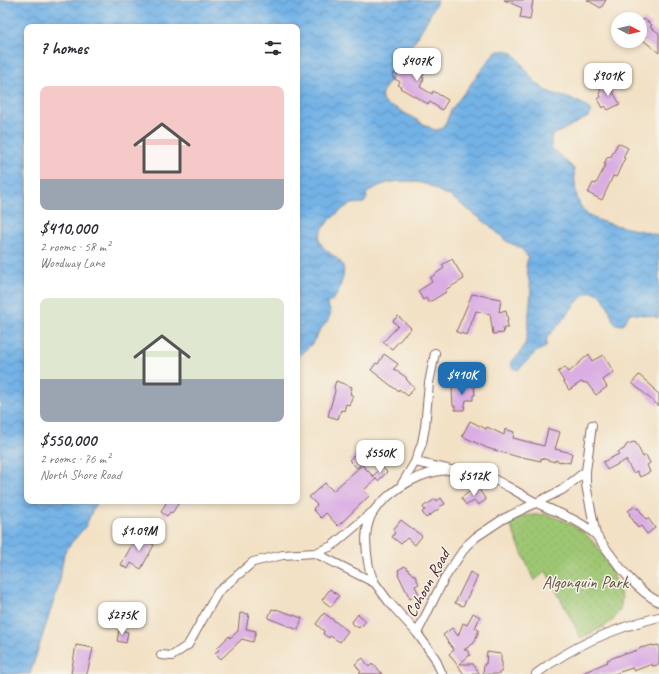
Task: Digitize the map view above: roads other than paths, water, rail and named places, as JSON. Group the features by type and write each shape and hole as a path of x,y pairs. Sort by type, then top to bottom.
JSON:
{"street":[{"path":"400,486 415,462 422,443 434,352"},
{"path":"592,425 586,471 587,492 596,535"},
{"path":"415,462 451,470 477,473 492,478 536,502 578,521 596,535 634,585 659,602"},
{"path":"161,655 172,656 188,645 218,592 253,562 283,555 315,553 332,546 400,486 419,476 451,470"},
{"name":"Cohoon Road","path":"417,633 444,579 466,546 476,537 503,520 562,490 586,471"},
{"path":"374,510 366,531 366,543 368,560 375,583 389,602 417,633 435,658 442,674"},
{"path":"315,553 375,583"},
{"path":"536,674 564,654 585,642 607,632 659,617"}],"water":[{"path":"0,0 438,0 416,39 395,69 392,79 383,91 383,100 388,106 394,107 434,130 441,129 446,123 451,110 495,52 510,51 516,56 531,77 546,90 574,100 586,106 591,111 588,117 553,135 551,137 551,148 574,169 577,197 580,205 586,212 594,218 604,222 659,236 659,318 630,313 623,325 615,324 602,297 596,292 590,292 585,294 574,305 552,333 547,337 546,347 536,352 518,370 512,368 511,362 520,353 525,344 527,335 531,291 526,266 528,257 521,248 506,241 489,225 450,196 428,185 412,181 404,181 387,183 372,189 366,194 367,198 364,203 349,205 328,222 320,234 319,239 321,244 326,250 336,257 343,266 344,271 337,295 334,299 327,303 331,313 327,322 311,345 300,354 300,24 24,24 24,504 96,504 85,527 64,553 59,585 30,674 0,674"}],"park label":[{"name":"Algonquin Park","path":"585,582"}]}
